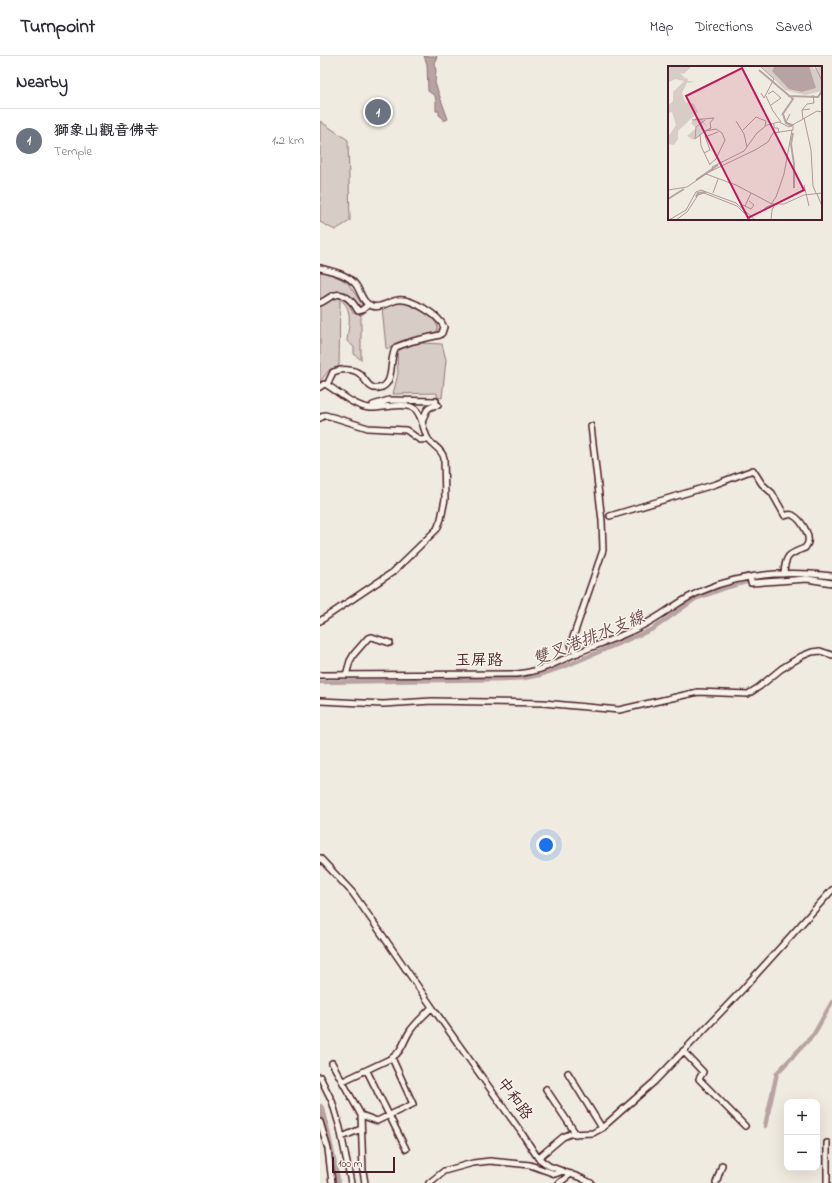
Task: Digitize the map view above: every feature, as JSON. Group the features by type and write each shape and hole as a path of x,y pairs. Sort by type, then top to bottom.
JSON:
{"street":[{"path":"320,268 335,272 352,281 368,305 378,307 397,300 406,300 438,318 444,327 444,330 440,335 412,341 396,347 392,354 391,377 389,382 384,386 374,388 370,386 360,374 354,371 342,369 333,372 328,385"},
{"path":"320,303 339,294 347,297 358,311 362,310 368,305"},
{"path":"320,387 324,384 328,385 356,403 370,408 398,406 414,408 419,413 428,439 441,450 444,458 445,499 441,519 437,529 413,553 388,576 320,621"},
{"path":"356,403 368,405 389,400 437,403 427,408 422,424"},
{"path":"320,418 325,415 368,428 406,430 420,440 428,439"},
{"path":"578,653 572,648 571,643 603,550 591,426"},
{"path":"610,516 716,484 753,470 762,484 772,493 785,516 790,514 795,516 808,535 808,542 805,548 794,551 788,555 785,561 784,574"},
{"name":"玉屏路","path":"320,675 516,674 537,670 635,629 654,619 686,598 705,589 726,582 750,577 784,574 804,573 832,576"},
{"path":"750,577 751,583 808,579 832,583"},
{"path":"346,675 350,661 354,654 368,638 372,637 390,644"},
{"path":"320,701 383,704 432,701 543,703 619,710 698,692 748,694 781,669 802,656 820,651 832,655"},
{"name":"中和路","path":"320,858 352,892 522,1132 538,1158 549,1166 591,1183"},
{"path":"538,1158 563,1137 576,1134 593,1133 602,1128 654,1082 743,988 832,890"},
{"path":"343,1081 367,1071 400,1053 411,1029 432,1007"},
{"path":"683,1051 703,1072 699,1079 745,1126"},
{"path":"360,1115 377,1121 413,1104 392,1058"},
{"path":"332,1063 360,1115 362,1171 365,1183"},
{"path":"367,1071 406,1149"},
{"path":"568,1073 602,1128"},
{"path":"320,1077 332,1102 342,1136 351,1183"},
{"path":"546,1089 576,1134"},
{"path":"320,1122 328,1149 332,1183"},
{"path":"342,1136 361,1129"},
{"path":"827,1143 827,1183"},
{"path":"429,1183 444,1171 473,1163 490,1161 530,1165 555,1174 563,1171"},
{"path":"716,1183 722,1165"},
{"path":"559,1183 571,1174"}],"shaded area":[{"path":"424,56 437,56 434,64 436,70 435,83 448,119 443,121 443,118 439,115 439,111 436,111 435,96 428,91 427,64"},
{"path":"320,121 348,140 350,221 335,230 320,222"},
{"path":"320,271 329,273 347,282 362,304 357,308 340,293 320,301"},
{"path":"337,296 340,297 339,367 329,370 320,382 320,305"},
{"path":"341,298 349,304 353,313 361,314 361,360 354,354 354,347 347,341 349,314 348,309"},
{"path":"401,302 430,316 437,325 438,330 427,336 400,341 389,349 386,348 382,307"},
{"path":"420,343 442,344 446,360 442,398 437,397 437,393 393,394 398,374 397,353 404,347"}],"waterway":[{"name":"雙叉港排水支線","path":"320,682 505,679 524,678 539,675 568,665 653,629 695,599 753,580 794,576"},
{"name":"雙叉港排水支線","path":"810,576 832,579"},
{"path":"765,1126 777,1073 814,1034 832,1002"},
{"path":"320,1108 337,1183"}],"place":[{"name":"獅象山觀音佛寺","path":"378,112"}]}
